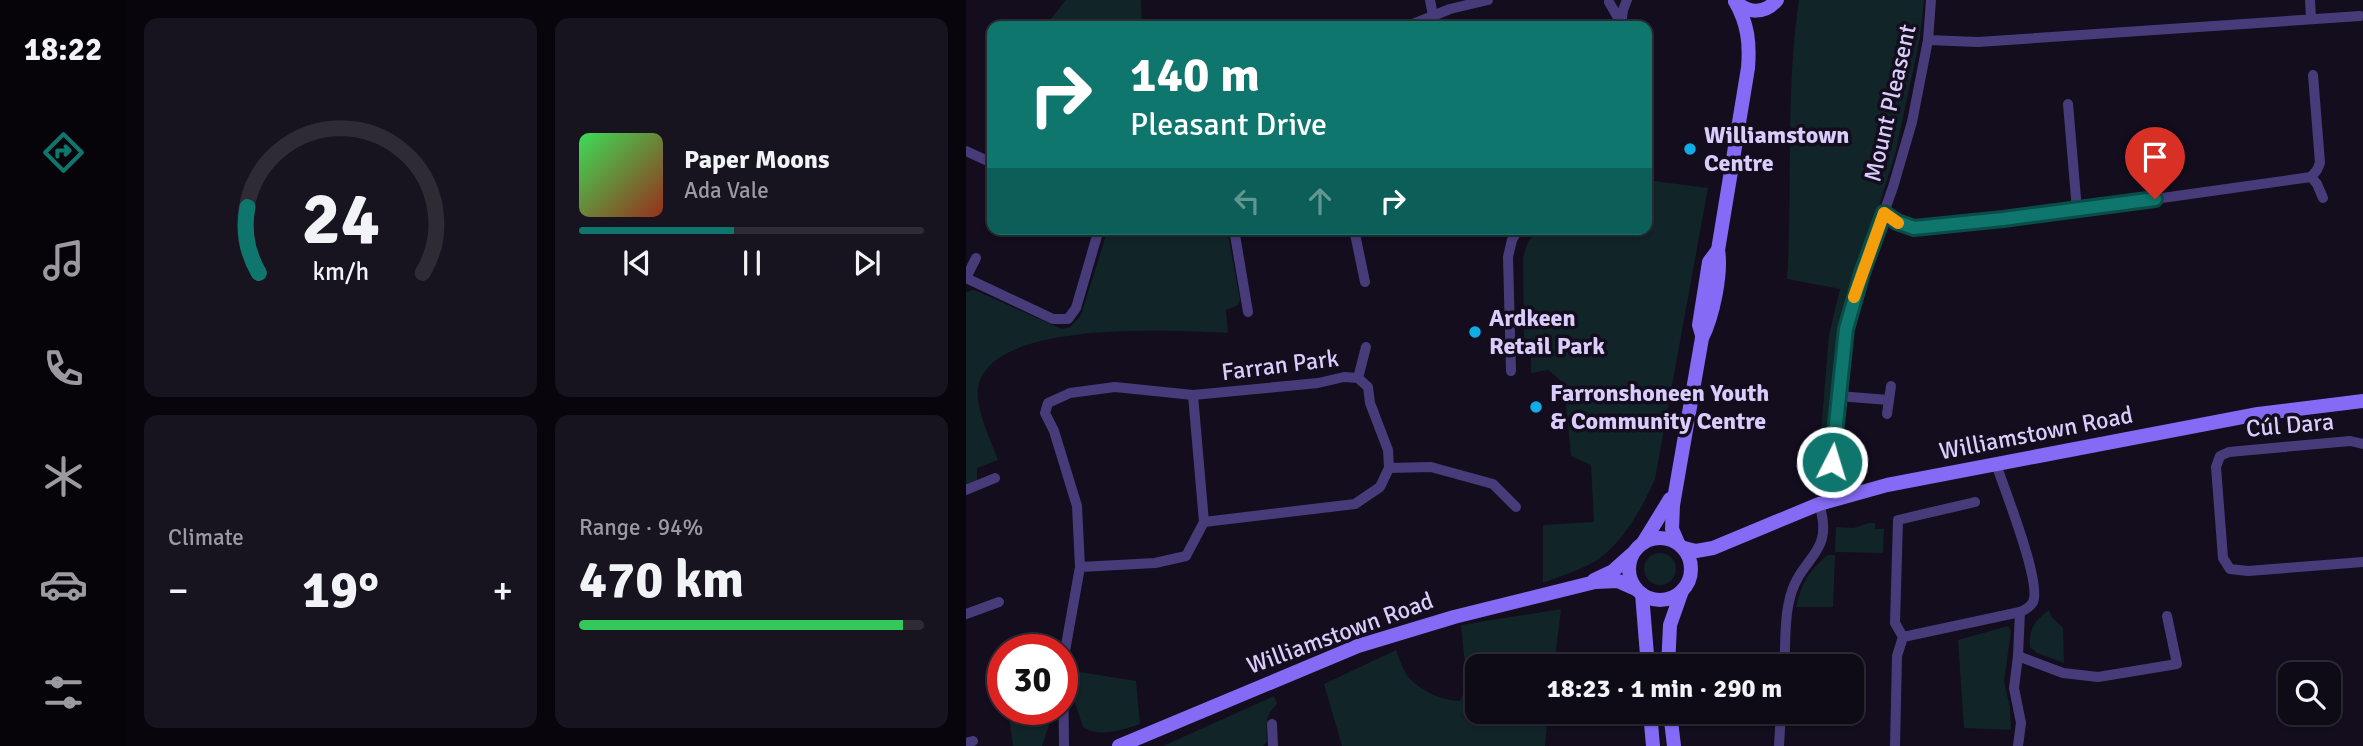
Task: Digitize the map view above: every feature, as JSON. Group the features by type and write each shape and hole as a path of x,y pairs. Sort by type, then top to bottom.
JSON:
{"street":[{"path":"1430,0 1434,21 1450,9 1488,0"},
{"path":"1608,1 1619,3 1627,0"},
{"path":"1622,21 1627,0"},
{"name":"Mount Pleasent","path":"1785,654 1788,601 1800,570 1821,546 1825,532 1824,503 1849,314 1912,122 1928,40 1931,0"},
{"path":"2310,0 2311,18"},
{"path":"1608,1 1619,21"},
{"path":"1735,1 1755,11 1769,8 1776,2"},
{"path":"1735,1 1744,18 1750,44"},
{"path":"1669,654 1670,625 1690,577 1691,567 1689,557 1672,524 1676,482 1702,338 1708,326 1720,262 1718,250 1745,92 1750,44 1762,18 1776,2"},
{"path":"1928,40 1978,42 2360,16"},
{"path":"1884,213 1897,222 1914,228 2077,210 2311,177 2320,163 2313,75"},
{"path":"2068,104 2077,210"},
{"path":"966,151 987,161"},
{"path":"2311,177 2323,198"},
{"path":"976,258 966,278 1060,320 1068,319 1076,308 1097,235"},
{"path":"1235,235 1248,312"},
{"path":"1355,235 1365,282"},
{"path":"1511,371 1508,257 1515,235"},
{"path":"1358,378 1366,347"},
{"name":"Farran Park","path":"1064,746 1063,662 1080,567 1077,506 1054,431 1045,413 1048,404 1070,393 1115,387 1193,396 1318,383 1344,377 1358,378 1368,387 1370,403 1388,450 1389,468"},
{"path":"1887,414 1891,386"},
{"name":"Farran Park","path":"1193,396 1204,522"},
{"path":"1838,396 1889,400"},
{"name":"Williamstown Road","path":"1681,546 1703,551 1824,503 1887,485 2258,414 2363,401"},
{"name":"Cúl Dara","path":"2363,443 2350,441 2230,452 2220,456 2216,467 2223,558 2230,569 2248,571 2363,562"},
{"path":"1903,637 2025,611 2033,602 2034,592 2028,560 1996,464"},
{"path":"1080,567 1155,563 1186,556 1204,522 1355,504 1380,487 1389,468 1431,467 1493,484 1516,507"},
{"path":"966,490 995,478"},
{"path":"1646,654 1639,592 1629,573 1629,565 1664,512 1676,482"},
{"path":"1895,746 1897,656 1903,637 1895,623 1898,520 1975,502"},
{"path":"1583,585 1613,571 1640,546 1660,538 1681,546"},
{"name":"Williamstown Road","path":"1690,577 1706,557 1726,542"},
{"path":"1583,585 1618,581 1648,598 1663,600 1682,591"},
{"name":"Williamstown Road","path":"1119,746 1343,651 1436,622 1583,585"},
{"path":"966,614 999,602"},
{"path":"2018,746 2021,723 2014,688 2020,612"},
{"path":"2018,656 2063,673 2098,677 2177,664 2167,616"},
{"path":"1272,724 1273,746"},
{"path":"1651,724 1653,746"},
{"path":"1671,724 1674,746"},
{"path":"1779,746 1780,724"}],"green space":[{"path":"1066,0 1141,0 1142,21 1049,21"},
{"path":"1799,0 1924,0 1920,38 1895,155 1847,292 1837,338 1821,490 1816,492 1829,335 1840,289 1787,279 1792,69"},
{"path":"1652,181 1708,188 1655,479 1630,525 1604,555 1582,568 1543,583 1543,525 1594,522 1591,465 1571,456 1564,383 1548,370 1531,373 1531,355 1524,336 1523,258 1533,236 1652,235"},
{"path":"1106,235 1228,235 1240,300 1238,305 1226,310 1228,333 1129,331 1048,339 1015,350 990,365 978,388 978,396 981,415 998,460 977,468 977,481 966,487 966,292 979,292 1062,329 1070,327 1081,315"},
{"path":"1875,523 1875,529 1884,529 1883,553 1835,552 1836,527 1854,528"},
{"path":"1660,553 1671,558 1676,569 1671,580 1660,585 1649,580 1644,569 1649,558"},
{"path":"1828,555 1835,555 1833,607 1796,607 1807,578"},
{"path":"1561,609 1556,654 1465,654 1465,664 1461,625"},
{"path":"2049,610 2051,616 2063,628 2064,663 2037,653 2030,647 2030,635 2034,626"},
{"path":"2008,626 2011,631 2004,682 2010,707 2011,730 1964,728 1958,640"},
{"path":"1396,650 1404,670 1415,684 1437,696 1460,701 1465,689 1465,724 1547,724 1545,746 1342,746 1324,684"},
{"path":"1078,672 1136,681 1140,724 1103,732 1083,727 1078,712"},
{"path":"1274,696 1277,704 1268,717 1267,742 1263,746 1163,746"},
{"path":"1010,725 1049,725 1042,746 1013,746"}],"slow traffic":[{"path":"1854,297 1884,213 1898,223"}],"place":[{"name":"Williamstown Centre","path":"1690,149"},
{"name":"Ardkeen Retail Park","path":"1475,332"},
{"name":"Farronshoneen Youth & Community Centre","path":"1536,407"}],"route":[{"path":"1832,462 1849,314 1884,213 1891,219 1914,228 2155,199"}]}
